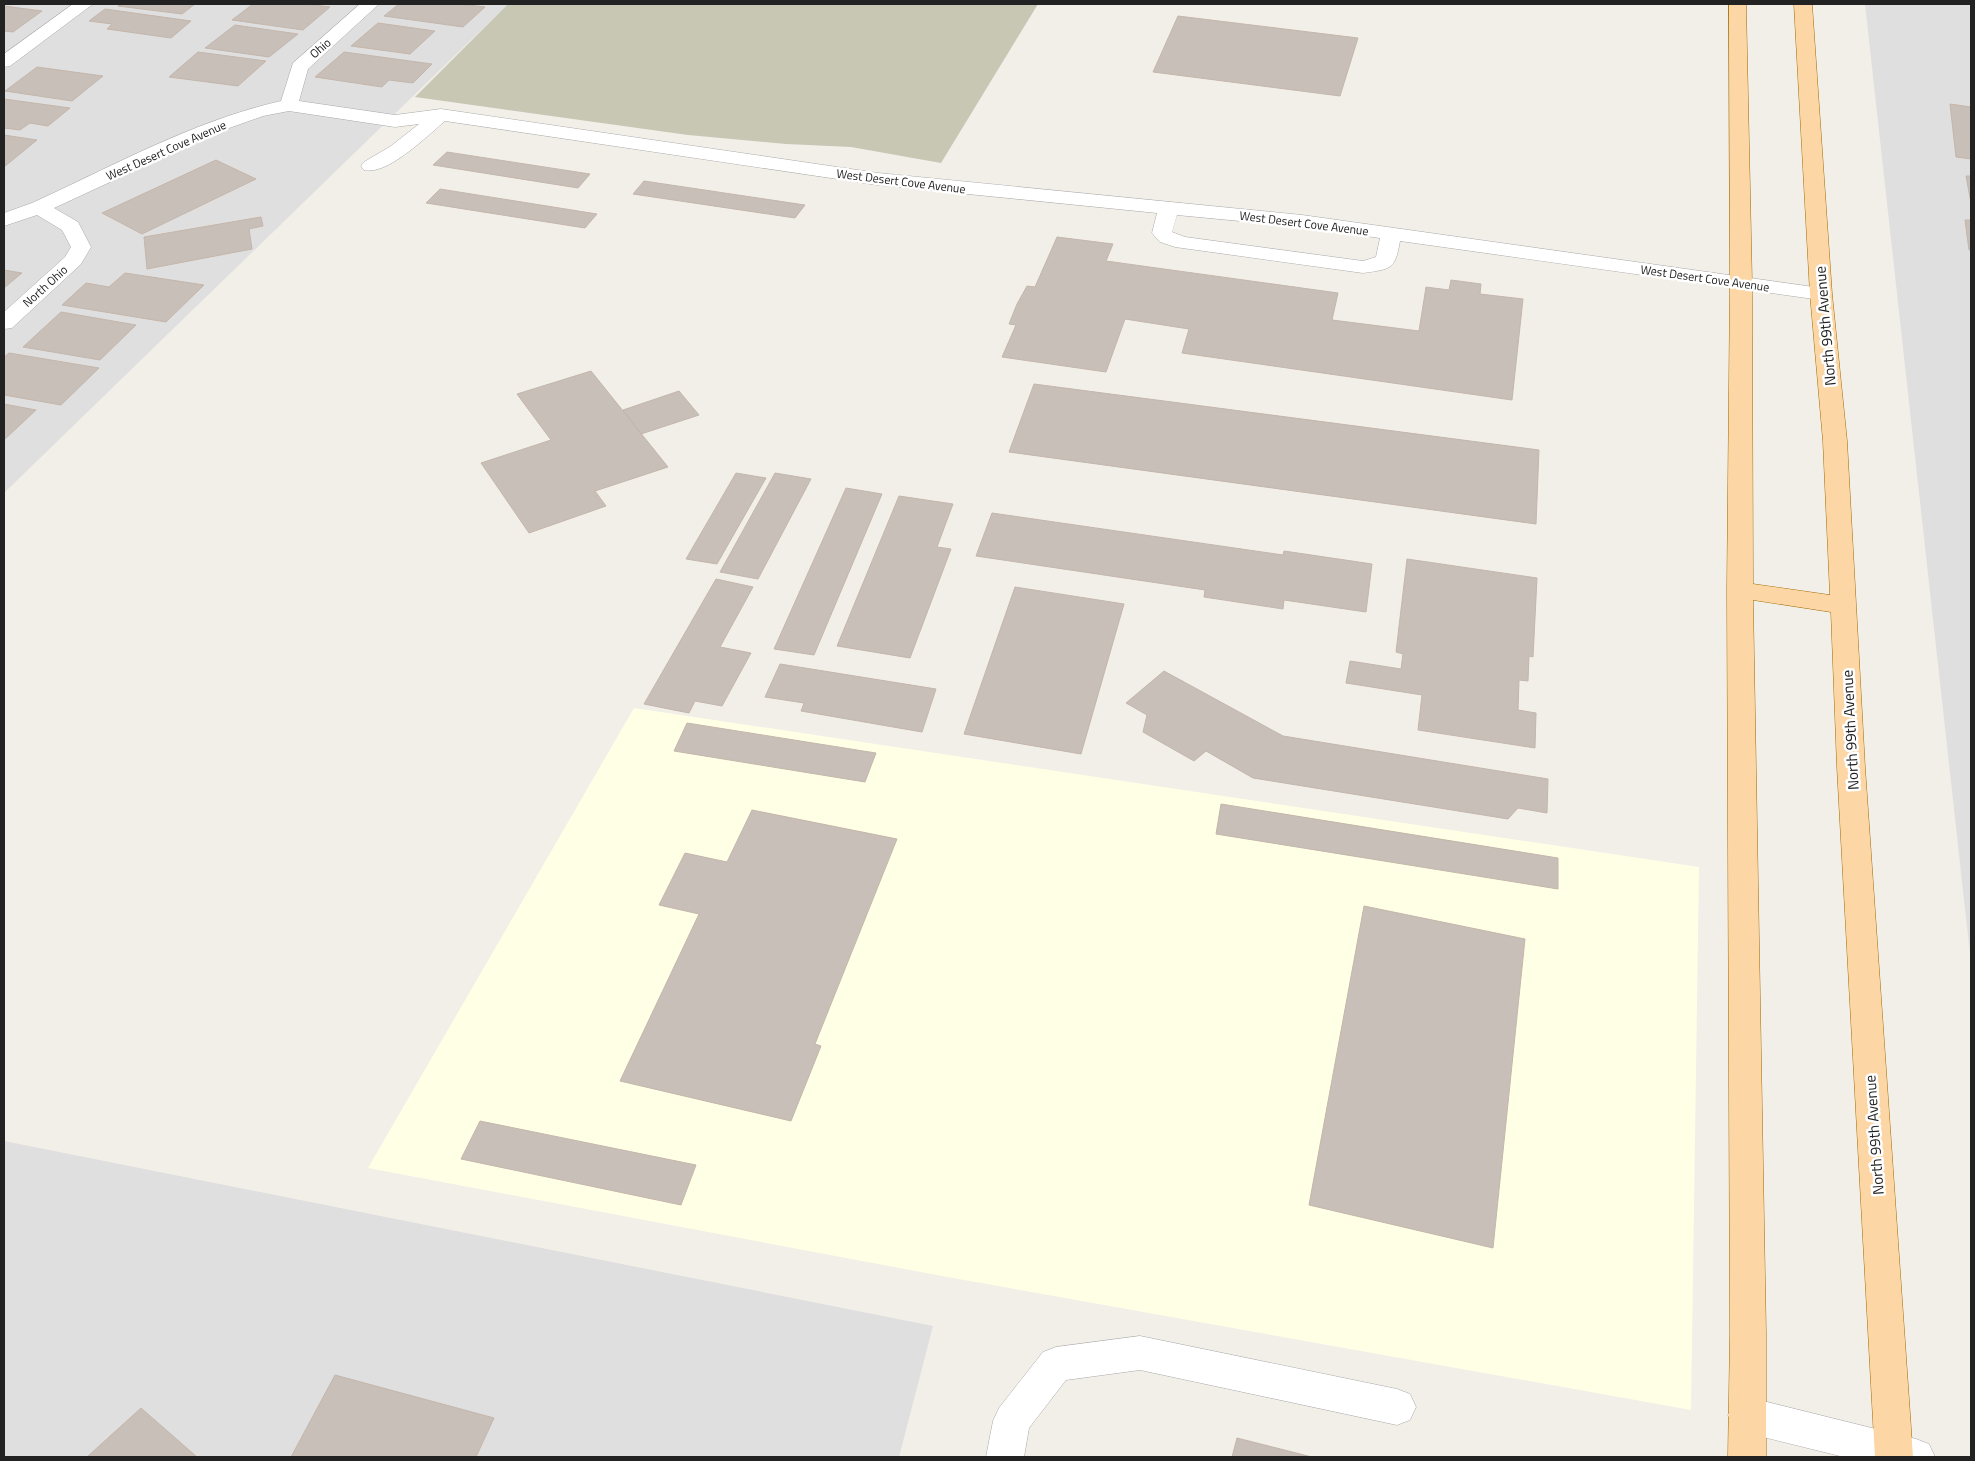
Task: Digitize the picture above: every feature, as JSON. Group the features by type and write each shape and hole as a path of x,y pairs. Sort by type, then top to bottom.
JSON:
{"main road":[{"path":"1737,4 1741,283 1740,590 1748,1324 1747,1457"},
{"name":"North 99th Avenue","path":"1803,4 1821,294 1835,440 1851,767 1901,1456"},
{"path":"1740,590 1844,606"}],"street":[{"path":"4,62 84,4"},
{"name":"Ohio","path":"289,105 299,67 370,4"},
{"name":"West Desert Cove Avenue","path":"4,220 39,207 211,128 258,112 289,105 395,121 441,115 878,179 1302,221 1821,294"},
{"path":"371,166 398,150 441,115"},
{"name":"North Ohio","path":"4,323 74,260 81,247 72,226 39,207"},
{"path":"1168,208 1162,233 1167,238 1182,242 1363,267 1378,265 1386,260 1391,234"},
{"path":"1005,1457 1012,1422 1056,1364 1130,1354 1140,1353 1397,1407"},
{"path":"1747,1415 1901,1456"}],"shaded area":[{"path":"4,4 508,4 4,493"},
{"path":"508,4 1038,4 941,163 851,147 786,144 688,135 415,97"},
{"path":"1865,4 1971,4 1971,963"},
{"path":"634,708 1699,867 1691,1410 942,1276 368,1168"},
{"path":"4,1141 933,1326 899,1457 4,1457"}],"building":[{"path":"121,4 195,4 182,14 118,6"},
{"path":"253,4 305,4 330,7 303,30 232,20"},
{"path":"399,4 460,4 485,7 463,27 384,16"},
{"path":"4,6 42,11 13,32 4,31"},
{"path":"105,9 191,21 171,38 107,29 112,24 89,21"},
{"path":"1178,16 1358,38 1340,96 1153,72"},
{"path":"378,23 435,31 410,54 351,46"},
{"path":"235,25 298,34 269,57 205,48"},
{"path":"198,52 266,61 238,86 169,77"},
{"path":"344,52 432,64 413,83 389,80 382,87 315,77"},
{"path":"37,67 103,76 72,101 5,91"},
{"path":"4,99 70,108 48,126 30,123 20,130 4,128"},
{"path":"1950,104 1971,107 1971,159 1956,157"},
{"path":"4,135 37,140 4,167"},
{"path":"447,152 590,174 578,188 433,165"},
{"path":"216,160 256,179 142,234 102,213"},
{"path":"1966,176 1971,176 1971,203"},
{"path":"644,181 805,205 795,218 633,194"},
{"path":"440,189 597,214 585,228 426,203"},
{"path":"261,217 263,226 249,229 252,249 147,269 144,237"},
{"path":"1965,220 1971,220 1971,250 1969,250"},
{"path":"1057,237 1113,244 1106,261 1338,293 1332,320 1419,331 1426,287 1449,290 1451,280 1481,284 1480,294 1523,299 1512,400 1182,353 1189,329 1125,319 1106,372 1002,357 1016,325 1009,324 1017,304 1027,286 1035,287"},
{"path":"4,270 22,273 4,288"},
{"path":"125,273 204,285 166,322 62,305 86,283 109,287"},
{"path":"61,312 136,325 100,360 23,347"},
{"path":"9,353 99,368 61,405 4,395 4,357"},
{"path":"591,371 668,467 595,491 606,506 529,533 481,463 551,440 517,394"},
{"path":"1034,384 1539,450 1536,524 1009,452"},
{"path":"679,391 699,415 641,434 623,410"},
{"path":"4,404 36,410 4,440"},
{"path":"736,473 766,478 717,564 686,559"},
{"path":"775,473 811,479 758,579 720,572"},
{"path":"846,488 882,494 814,655 774,649"},
{"path":"899,496 953,504 937,547 951,549 910,658 837,646"},
{"path":"992,513 1283,555 1284,551 1372,564 1366,612 1284,600 1283,609 1204,597 1205,590 976,556"},
{"path":"1407,559 1537,578 1533,657 1529,656 1528,681 1519,680 1518,710 1536,713 1535,748 1418,730 1422,695 1346,683 1350,661 1401,669 1403,654 1396,652"},
{"path":"716,579 753,587 720,647 751,653 722,706 695,701 689,713 644,704"},
{"path":"1015,587 1124,604 1081,754 964,734"},
{"path":"780,664 936,689 922,732 801,711 804,703 765,697"},
{"path":"1164,671 1283,736 1548,779 1547,813 1518,808 1508,819 1253,778 1206,751 1194,761 1143,732 1147,715 1126,703"},
{"path":"687,723 876,753 865,782 674,751"},
{"path":"1221,804 1558,858 1558,889 1216,834"},
{"path":"752,810 897,839 815,1044 821,1046 791,1121 620,1081 699,914 659,905 685,853 727,862"},
{"path":"1364,906 1525,939 1493,1248 1309,1205"},
{"path":"480,1121 696,1165 681,1205 461,1159"},
{"path":"335,1375 494,1418 476,1457 291,1457"},
{"path":"141,1408 197,1457 87,1457"},
{"path":"1237,1438 1312,1457 1232,1457"}]}
